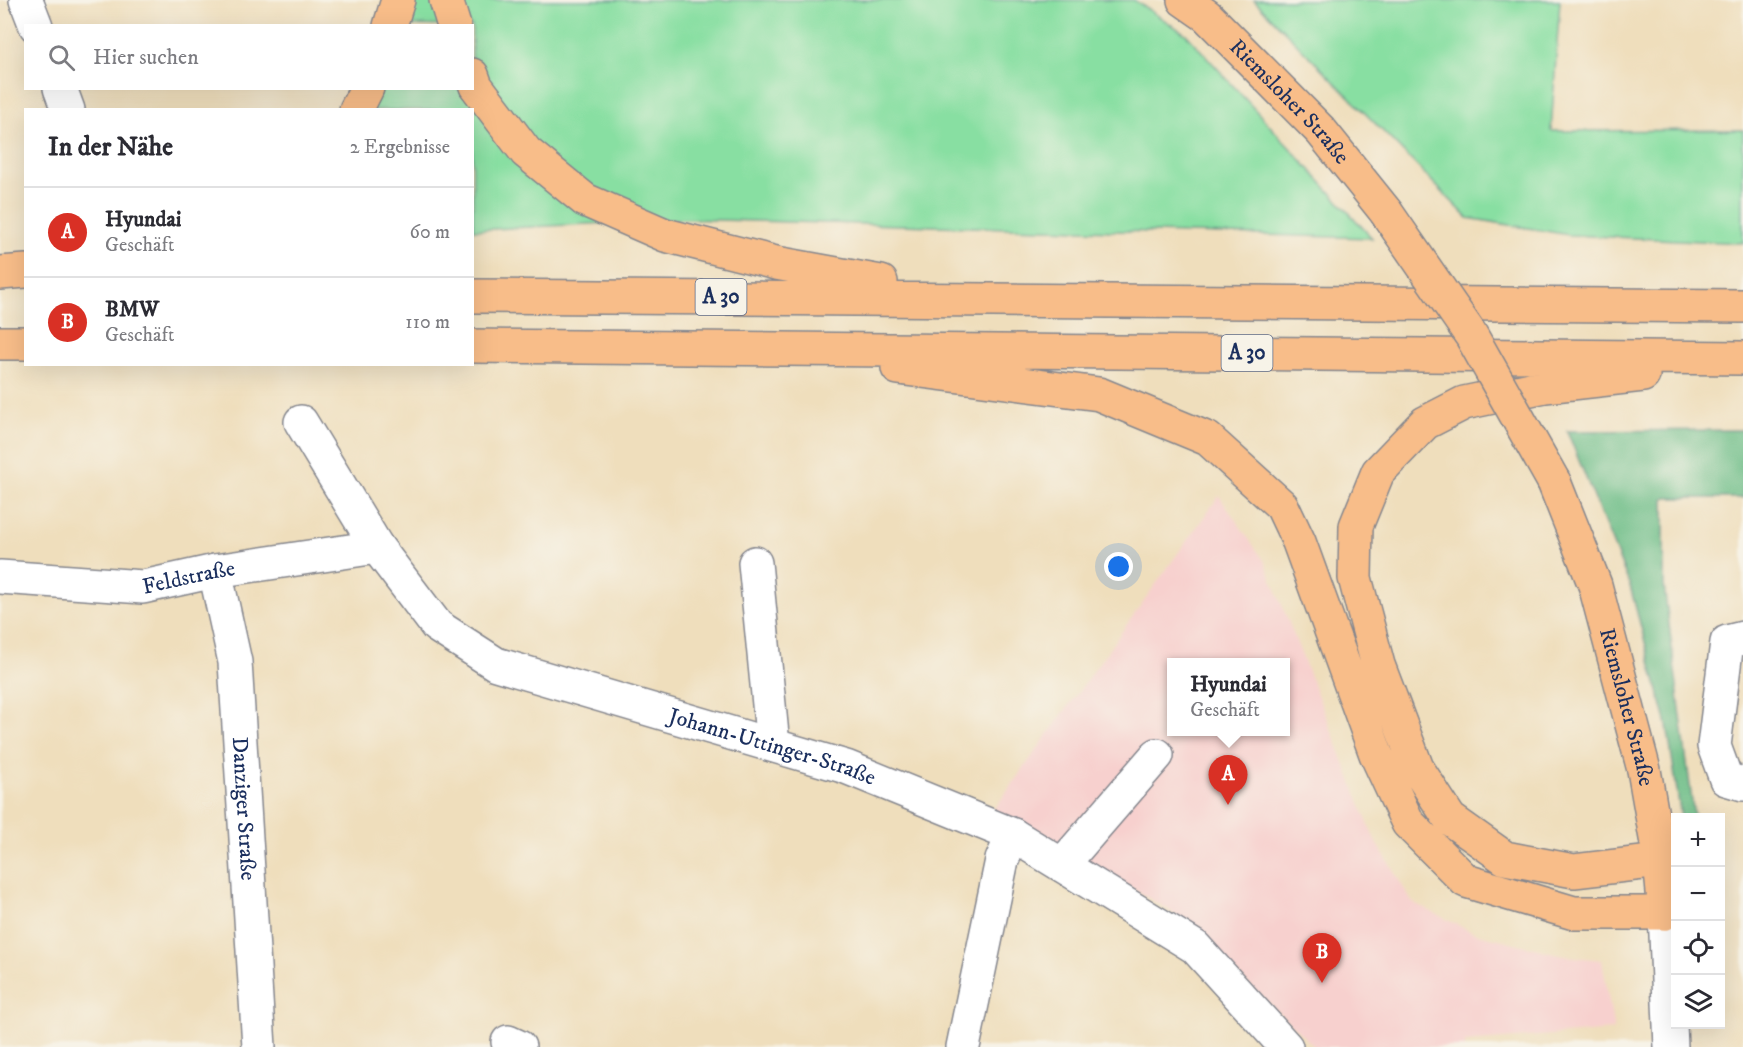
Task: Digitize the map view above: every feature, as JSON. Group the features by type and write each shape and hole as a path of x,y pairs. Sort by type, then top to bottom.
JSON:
{"main road":[{"path":"391,24 398,0"},
{"path":"446,0 453,24"},
{"name":"Riemsloher Straße","path":"1184,0 1207,16 1321,131 1386,212 1471,335 1554,482 1595,585 1614,652 1644,770 1660,861 1665,913"},
{"path":"474,80 526,152 585,200 665,236 776,263 969,298"},
{"path":"357,108 366,90"},
{"path":"0,273 24,271"},
{"path":"0,294 24,294"},
{"name":"A 30","path":"474,296 969,298 1743,306"},
{"path":"0,343 24,343"},
{"name":"A 30","path":"474,346 1743,358"},
{"path":"750,348 1099,394 1208,439 1282,506 1299,542 1376,754 1408,824 1466,881 1574,913 1665,913"},
{"path":"1660,861 1574,871 1505,858 1450,819 1417,768 1378,665 1355,578 1356,526 1378,472 1425,423 1464,403 1545,386 1743,363"}],"street":[{"path":"26,0 35,24"},
{"path":"61,90 67,108"},
{"name":"Johann-Uttinger-Straße","path":"301,422 377,547 437,626 496,664 846,767 1013,835 1196,947 1286,1047"},
{"name":"Feldstraße","path":"0,577 143,586 215,572 377,547"},
{"path":"755,563 773,745"},
{"name":"Danziger Straße","path":"215,572 235,662 259,1047"},
{"path":"1743,638 1727,642 1714,747 1726,778 1743,784"},
{"path":"1062,865 1157,755"},
{"path":"963,1047 1002,860 1013,835"},
{"name":"Riemsloher Straße","path":"1665,913 1671,1047"}],"shaded area":[{"path":"1219,496 1265,562 1373,836 1412,902 1474,933 1566,956 1602,960 1614,1030 1465,1042 1465,1047 1315,1047 1168,909 993,811"}],"green space":[{"path":"389,0 1134,0 1186,34 1372,238 685,219 474,230 474,108 346,108 355,90 474,90 474,24 380,24"},
{"path":"1254,0 1560,0 1551,131 1743,130 1743,243 1569,235 1468,218"},
{"path":"1743,430 1743,498 1664,498 1664,586 1693,813 1680,813 1667,725 1630,586 1567,431"}],"place":[{"name":"Hyundai","path":"1228,805"},
{"name":"BMW","path":"1322,983"}]}
